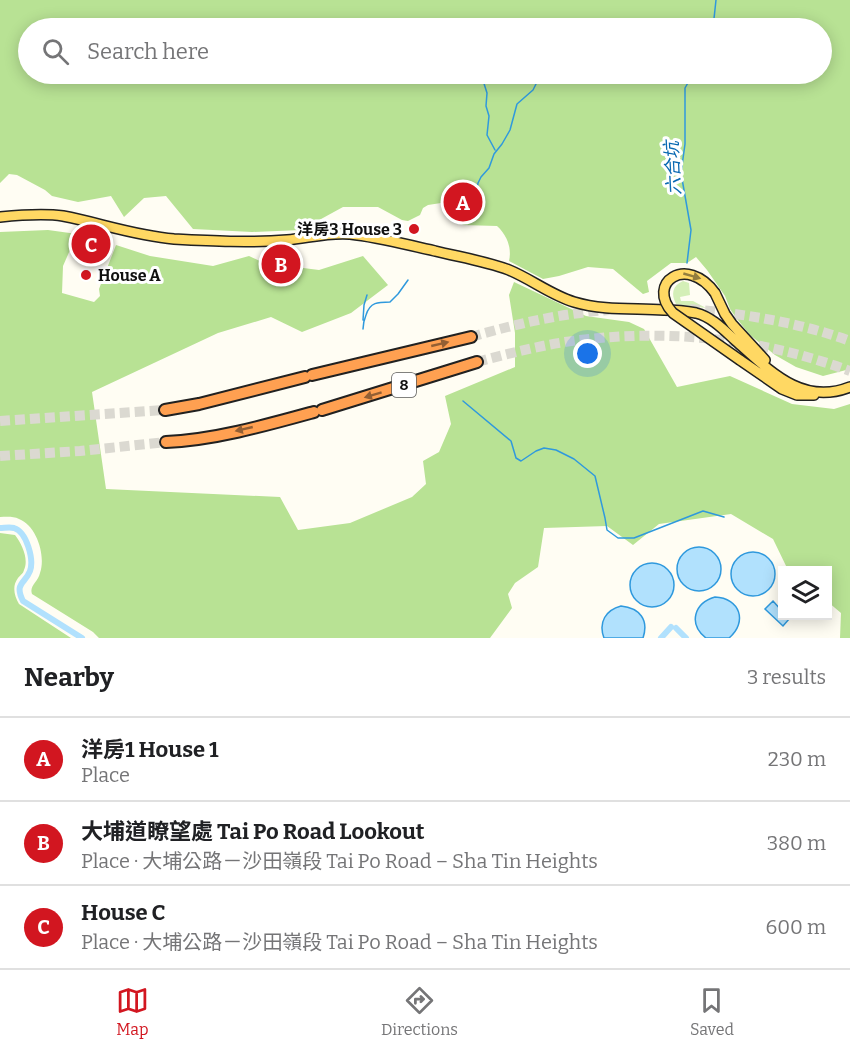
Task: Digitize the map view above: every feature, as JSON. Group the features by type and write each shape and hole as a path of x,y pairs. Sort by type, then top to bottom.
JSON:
{"highway":[{"name":"8","path":"165,410 191,406 471,337"},
{"name":"8","path":"166,442 238,431 318,411 477,362"}],"main road":[{"path":"0,217 62,216 107,227 172,238 254,242 351,234 396,242 492,264 573,302 605,308 699,314 722,328 779,377 807,391 823,393"},
{"path":"779,377 732,324 710,286 700,278 683,273 668,282 664,296 673,313 777,386 797,395 835,392 850,387"}],"green space":[{"path":"0,0 850,0 850,369 823,376 796,367 775,355 750,335 737,319 725,296 696,257 687,263 671,263 647,281 649,292 643,294 613,269 588,267 543,279 509,261 508,242 504,233 497,226 462,225 479,201 474,195 466,194 454,201 428,205 423,208 420,215 408,221 378,207 343,207 301,230 252,232 193,229 166,196 144,198 124,217 111,196 78,202 52,196 17,175 9,174 0,183"},
{"path":"48,230 77,234 63,266 62,293 94,302 100,296 99,289 116,245 150,256 213,266 249,256 264,263 319,270 363,256 388,285 351,313 302,332 271,317 218,333 92,392 106,489 280,497 298,530 350,523 412,497 426,484 423,461 439,452 451,424 445,396 515,367 515,333 509,295 514,282 586,316 629,322 644,329 677,387 730,376 792,404 834,409 850,404 850,638 840,638 841,613 832,605 832,566 786,566 773,539 731,514 659,524 633,545 607,526 544,528 538,567 515,583 508,594 512,608 490,638 99,638 32,594 42,566 38,542 31,528 19,519 0,517 0,232"},
{"path":"683,281 689,283 690,295 680,297 681,301 693,301 706,308 676,304 673,297 674,291"},
{"path":"0,533 15,535 24,552 25,566 14,587 19,604 71,638 0,638"}],"water":[{"path":"699,547 715,553 721,569 715,585 699,591 683,585 677,569 683,553"},
{"path":"753,552 769,558 775,574 769,590 753,596 737,590 731,574 737,558"},
{"path":"652,563 668,569 674,585 668,601 652,607 636,601 630,585 636,569"},
{"path":"715,597 724,598 735,606 738,612 740,618 738,625 729,638 706,638 697,627 695,620 698,609"},
{"path":"773,601 778,607 778,620 788,620 783,626 765,609"},
{"path":"621,606 638,612 644,620 643,638 604,638 602,627 607,614"}],"waterway":[{"name":"六合坑","path":"714,18 716,0"},
{"path":"484,84 489,116 487,135 495,150"},
{"path":"476,195 481,177 489,168 494,154 510,130 517,104 533,90 536,84"},
{"name":"六合坑","path":"687,84 685,88 685,144 681,173 691,230 687,263"},
{"path":"363,329 370,307 378,303 390,302 408,280"},
{"path":"363,320 367,295"},
{"path":"463,401 511,441 516,458 521,461 544,448 556,450 574,459 595,476 607,530 618,538 634,538 703,511 724,517"},
{"path":"0,528 12,528 19,531 26,540 31,566 20,587 23,601 82,638"},
{"path":"661,638 671,627"},
{"path":"676,628 686,638"}],"tunnel":[{"path":"690,309 771,320 850,341"},
{"path":"471,337 539,320 609,310"},
{"path":"477,362 567,342 648,336 717,339 751,344 784,351 850,371"},
{"path":"0,421 165,410"},
{"path":"0,456 166,442"}],"place":[{"name":"洋房1 House 1","path":"463,202"},
{"name":"洋房3 House 3","path":"414,229"},
{"name":"House C","path":"91,244"},
{"name":"大埔道瞭望處 Tai Po Road Lookout","path":"281,264"},
{"name":"House A","path":"86,275"}]}
